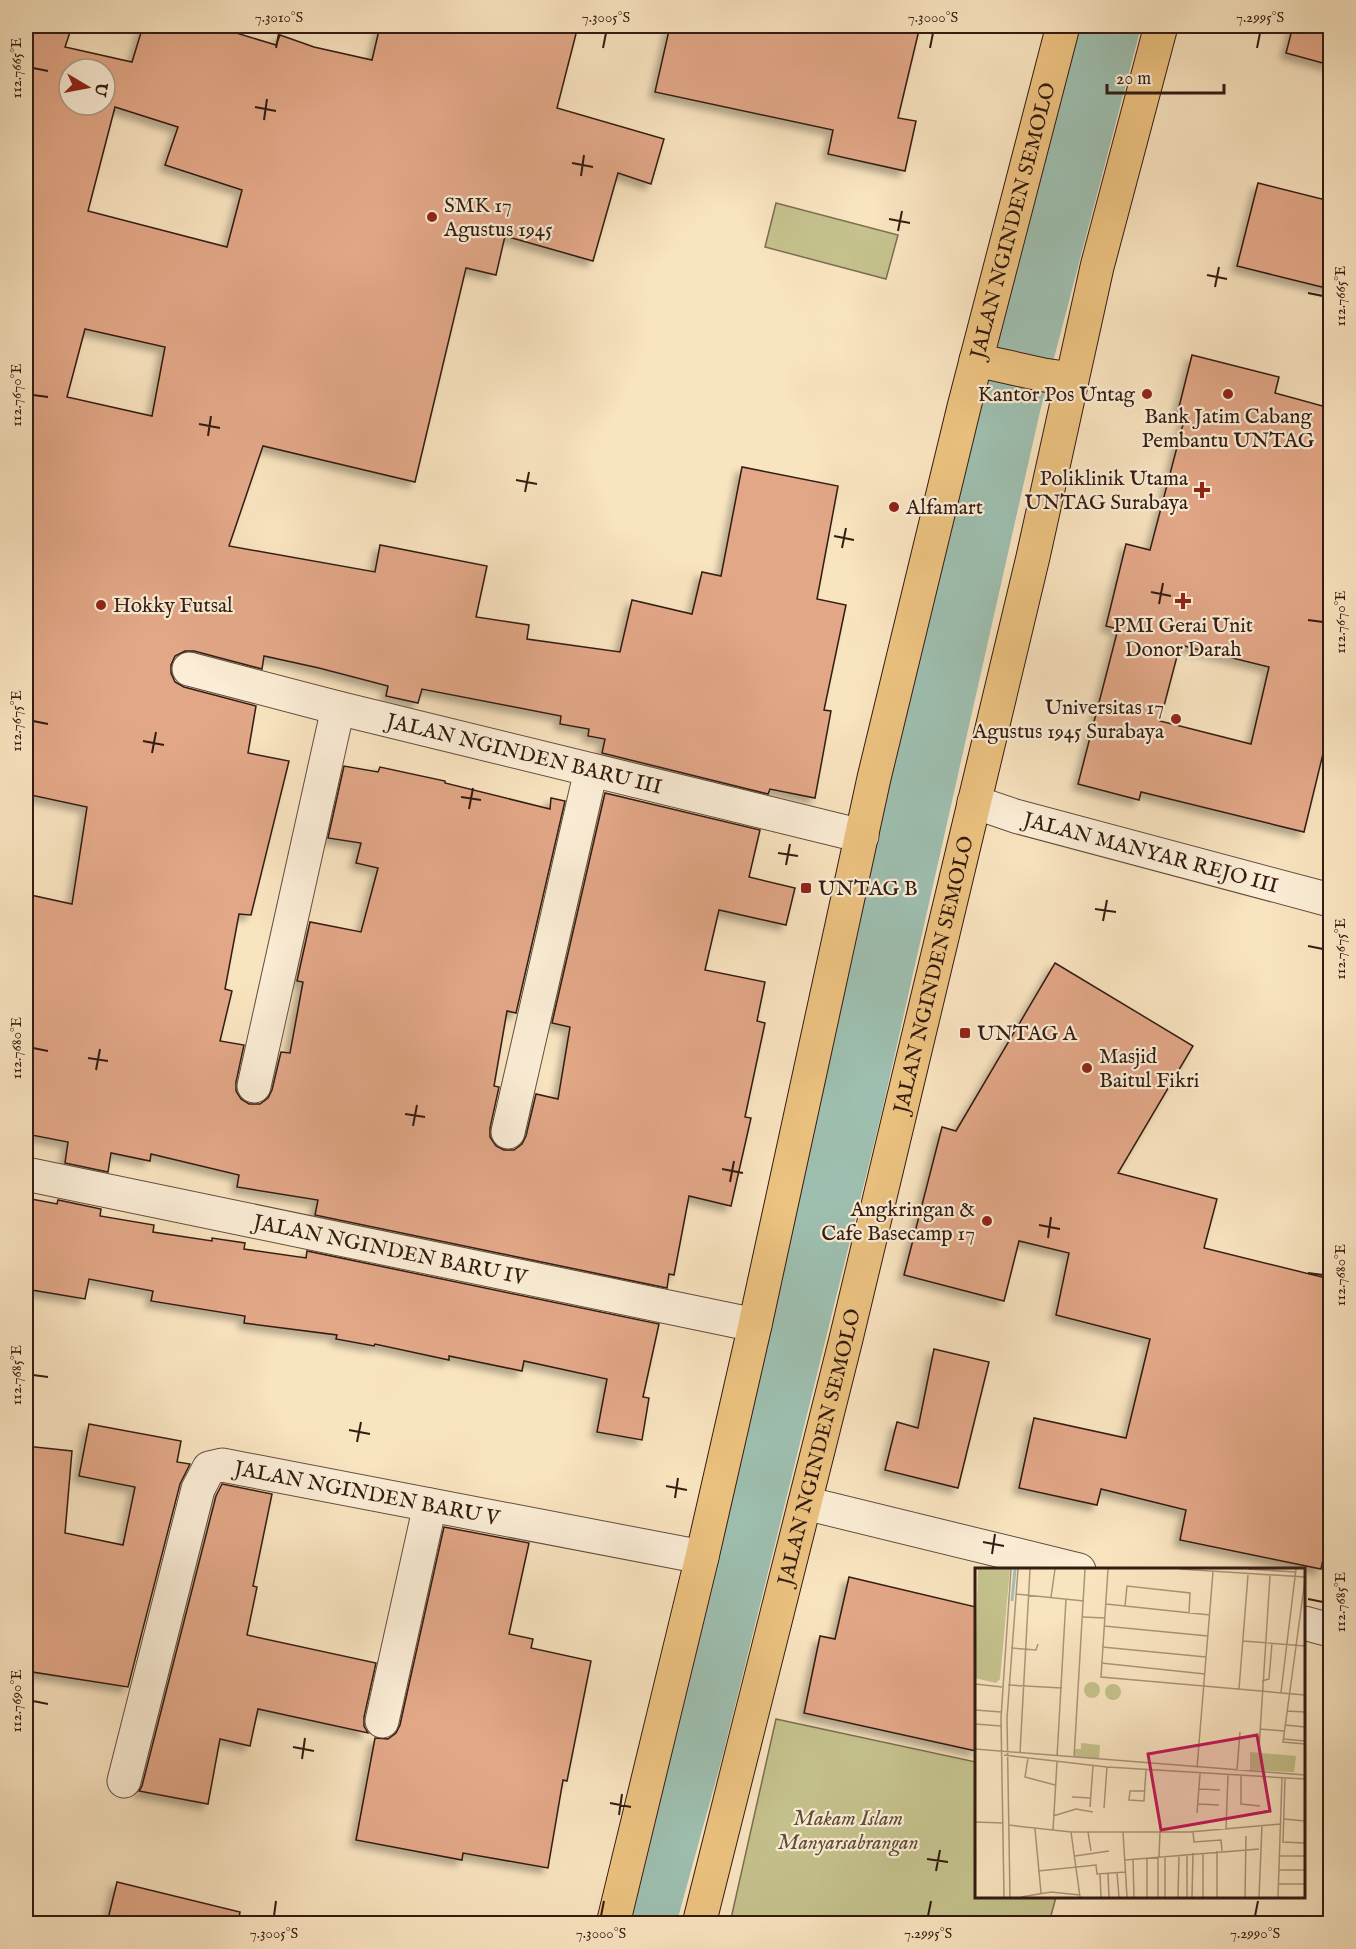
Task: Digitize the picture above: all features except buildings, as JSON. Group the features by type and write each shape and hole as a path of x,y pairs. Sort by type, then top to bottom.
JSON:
{"main road":[{"name":"JALAN NGINDEN SEMOLO","path":"613,1923 702,1557 755,1325 877,766 989,363 1064,26"},
{"name":"JALAN NGINDEN SEMOLO","path":"699,1923 846,1339 1033,557 1058,377 1097,267 1161,26"},
{"path":"989,363 1058,377"}],"street":[{"name":"JALAN NGINDEN BARU III","path":"189,669 338,708 862,836"},
{"path":"254,1086 338,708"},
{"path":"508,1132 591,770"},
{"name":"JALAN MANYAR REJO III","path":"974,802 1015,816 1330,900"},
{"name":"JALAN NGINDEN BARU IV","path":"26,1174 755,1325"},
{"name":"JALAN NGINDEN BARU V","path":"124,1781 198,1489 209,1468 222,1465 702,1557"},
{"path":"805,1503 1075,1568"},
{"path":"382,1721 429,1504"},
{"path":"1305,1623 1330,1630"}],"green space":[{"path":"776,203 898,235 886,279 765,247"},
{"name":"Makam Islam Manyarsabrangan","path":"776,1719 975,1762 975,1898 1056,1898 1049,1923 730,1923"}],"waterway":[{"path":"640,1924 689,1746 848,1103 1006,403 1105,26"}],"place":[{"name":"SMK 17 Agustus 1945","path":"432,217"},
{"name":"Kantor Pos Untag","path":"1147,394"},
{"name":"Bank Jatim Cabang Pembantu UNTAG","path":"1228,394"},
{"name":"Poliklinik Utama UNTAG Surabaya","path":"1202,490"},
{"name":"Alfamart","path":"894,507"},
{"name":"PMI Gerai Unit Donor Darah","path":"1183,601"},
{"name":"Hokky Futsal","path":"101,605"},
{"name":"Universitas 17 Agustus 1945 Surabaya","path":"1176,719"},
{"name":"UNTAG B","path":"806,888"},
{"name":"UNTAG A","path":"965,1033"},
{"name":"Masjid Baitul Fikri","path":"1087,1068"},
{"name":"Angkringan & Cafe Basecamp 17","path":"987,1221"}]}
